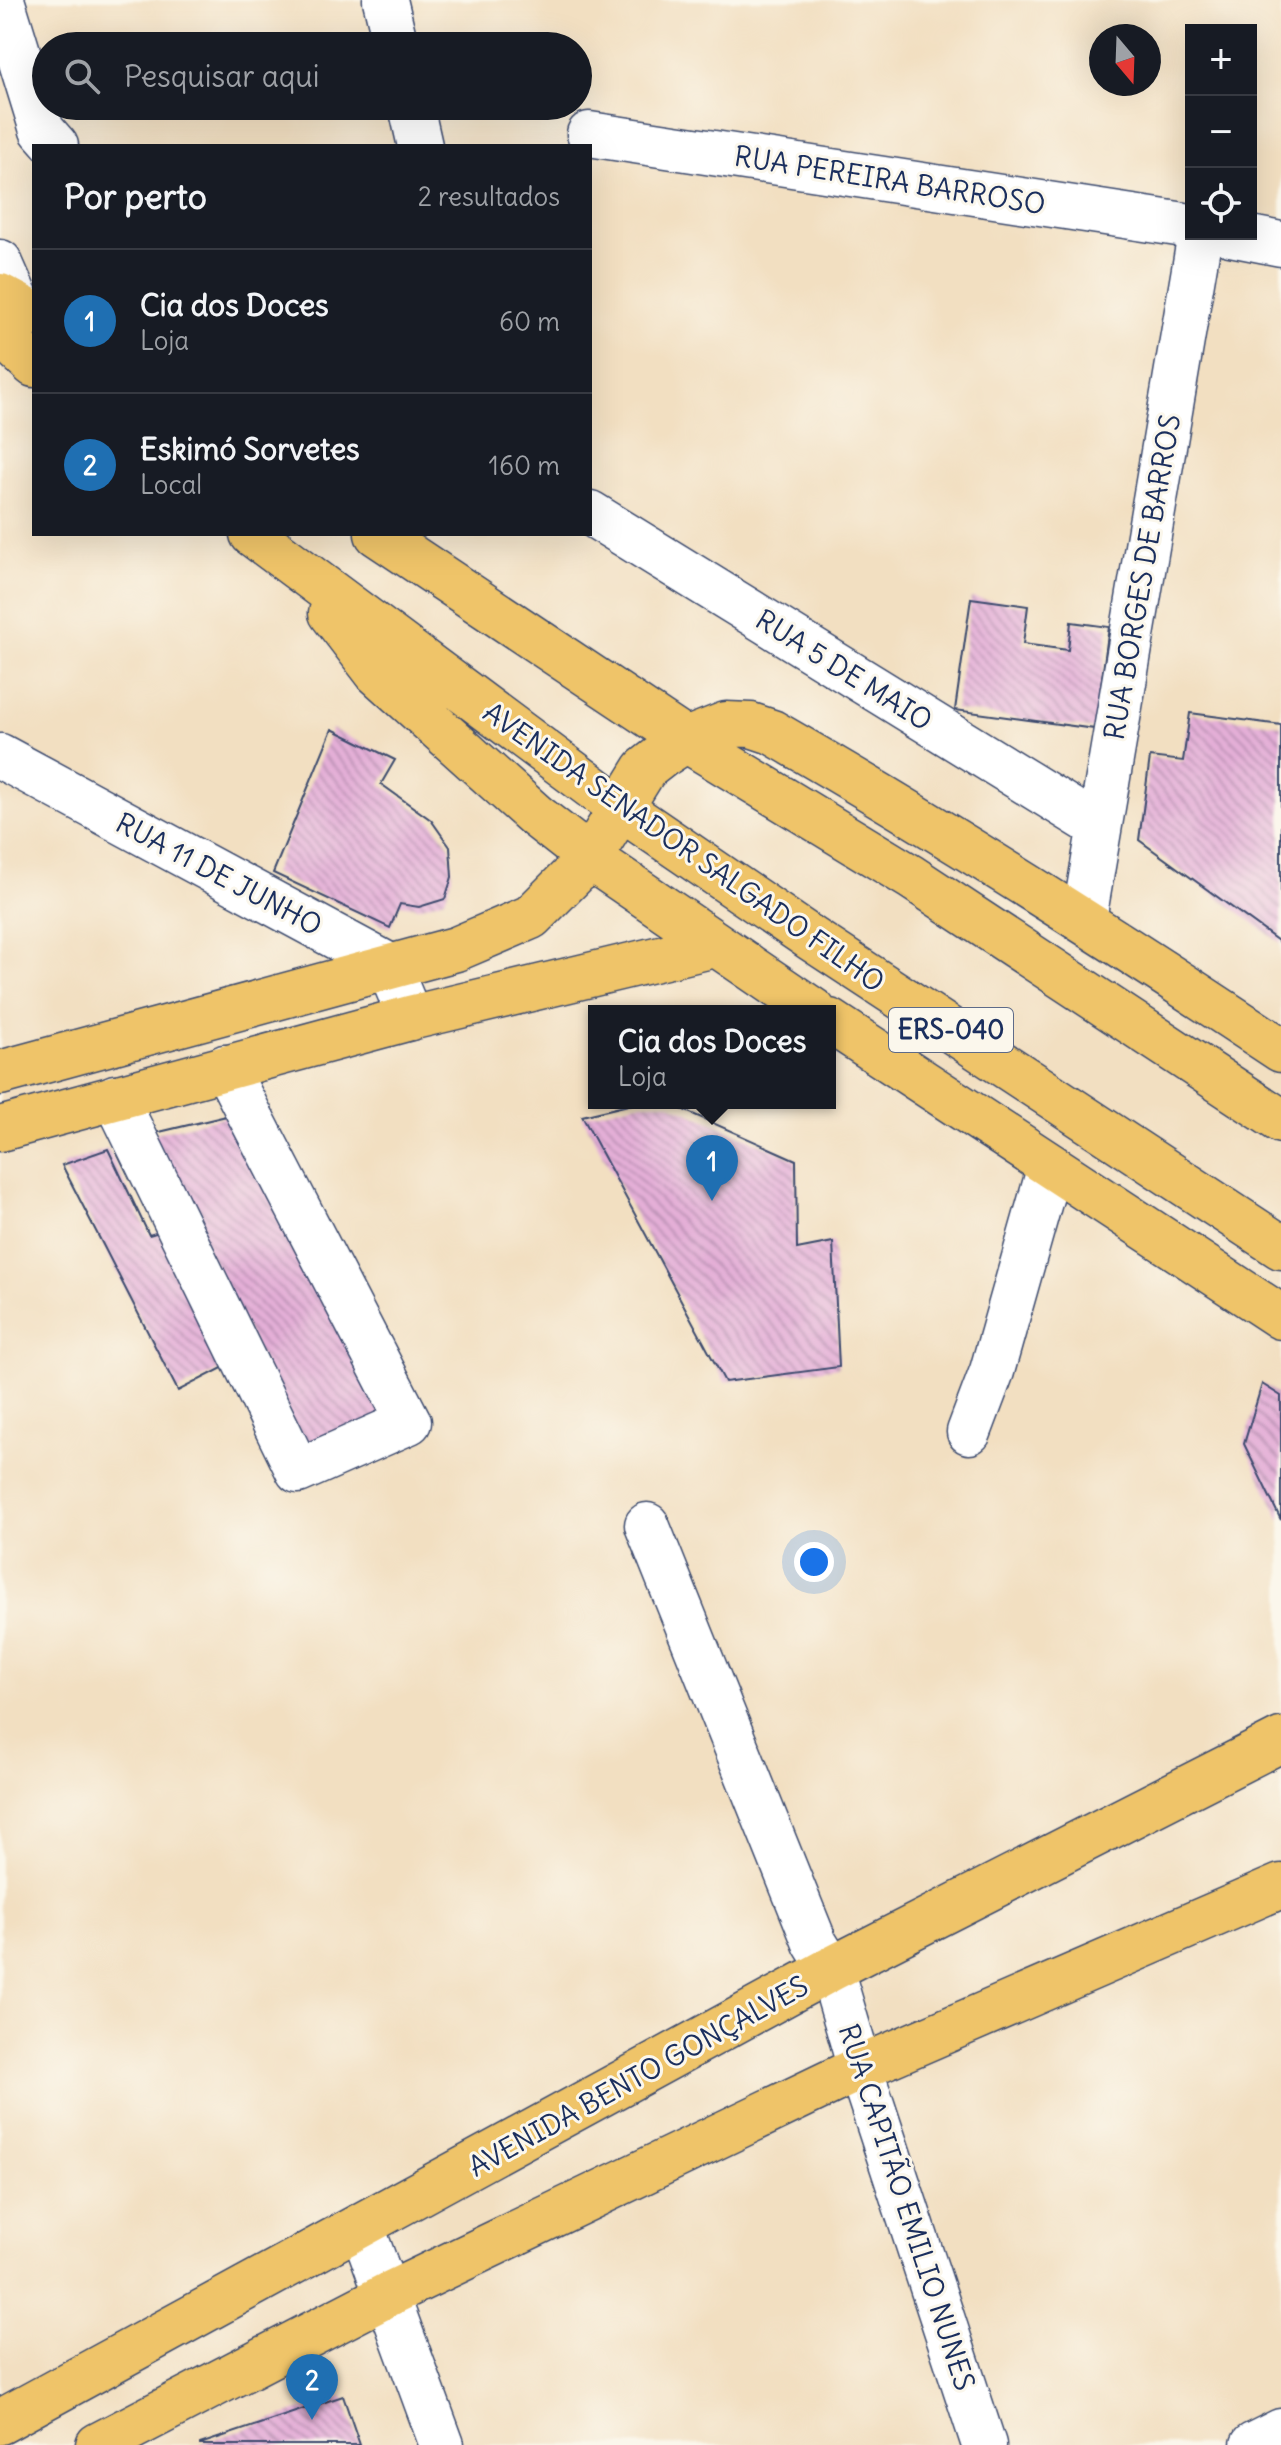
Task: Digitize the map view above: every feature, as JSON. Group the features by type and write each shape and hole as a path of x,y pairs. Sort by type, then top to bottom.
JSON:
{"main road":[{"path":"13,312 32,360"},
{"name":"AVENIDA SENADOR SALGADO FILHO","path":"255,536 623,810 812,939 1281,1247"},
{"path":"380,536 686,740 911,877 1281,1121"},
{"name":"AVENIDA SENADOR SALGADO FILHO","path":"295,567 377,673 535,815 590,858 805,1005"},
{"path":"0,1073 388,965 456,949 531,917 590,858 623,810 645,769 686,740 726,724 751,725 772,732 909,811 1084,919 1281,1050"},
{"path":"0,1129 410,1018 715,945"},
{"name":"AVENIDA SENADOR SALGADO FILHO","path":"836,1025 1281,1317"},
{"name":"AVENIDA BENTO GONÇALVES","path":"0,2422 831,1969 1281,1740"},
{"path":"98,2445 389,2294 860,2068 1281,1886"}],"street":[{"path":"2,0 32,98"},
{"path":"385,0 393,32"},
{"path":"39,120 42,130 54,144"},
{"path":"414,120 420,144"},
{"name":"RUA PEREIRA BARROSO","path":"589,134 1185,225"},
{"path":"1257,239 1281,244"},
{"name":"RUA BORGES DE BARROS","path":"1084,919 1199,240"},
{"path":"0,262 13,312"},
{"name":"RUA 5 DE MAIO","path":"592,514 1099,827"},
{"name":"RUA 11 DE JUNHO","path":"0,756 388,965"},
{"path":"388,965 410,1018"},
{"path":"115,1097 298,1471 409,1422 225,1067"},
{"path":"969,1432 992,1371 1050,1166"},
{"name":"RUA CAPITÃO EMILIO NUNES","path":"647,1525 815,1943 831,1969 860,2068 984,2445"},
{"path":"362,2227 442,2445"},
{"path":"1253,2445 1281,2431"}],"building":[{"path":"971,598 1028,606 1023,644 1068,650 1071,622 1109,627 1095,729 955,710"},
{"path":"1190,713 1281,725 1281,943 1139,840 1150,757 1183,761"},
{"path":"332,729 395,760 381,784 431,820 450,847 452,877 445,899 419,907 400,904 390,928 273,873"},
{"path":"612,1109 681,1109 796,1160 797,1249 833,1242 839,1367 725,1382 582,1116"},
{"path":"235,1114 392,1415 310,1457 151,1134"},
{"path":"108,1149 149,1235 169,1229 234,1362 178,1391 62,1165"},
{"path":"1262,1384 1281,1396 1281,1520 1244,1444"},
{"path":"343,2396 360,2445 200,2445 200,2444"}],"place":[{"name":"Cia dos Doces","path":"712,1201"},
{"name":"Eskimó Sorvetes","path":"312,2420"}]}
